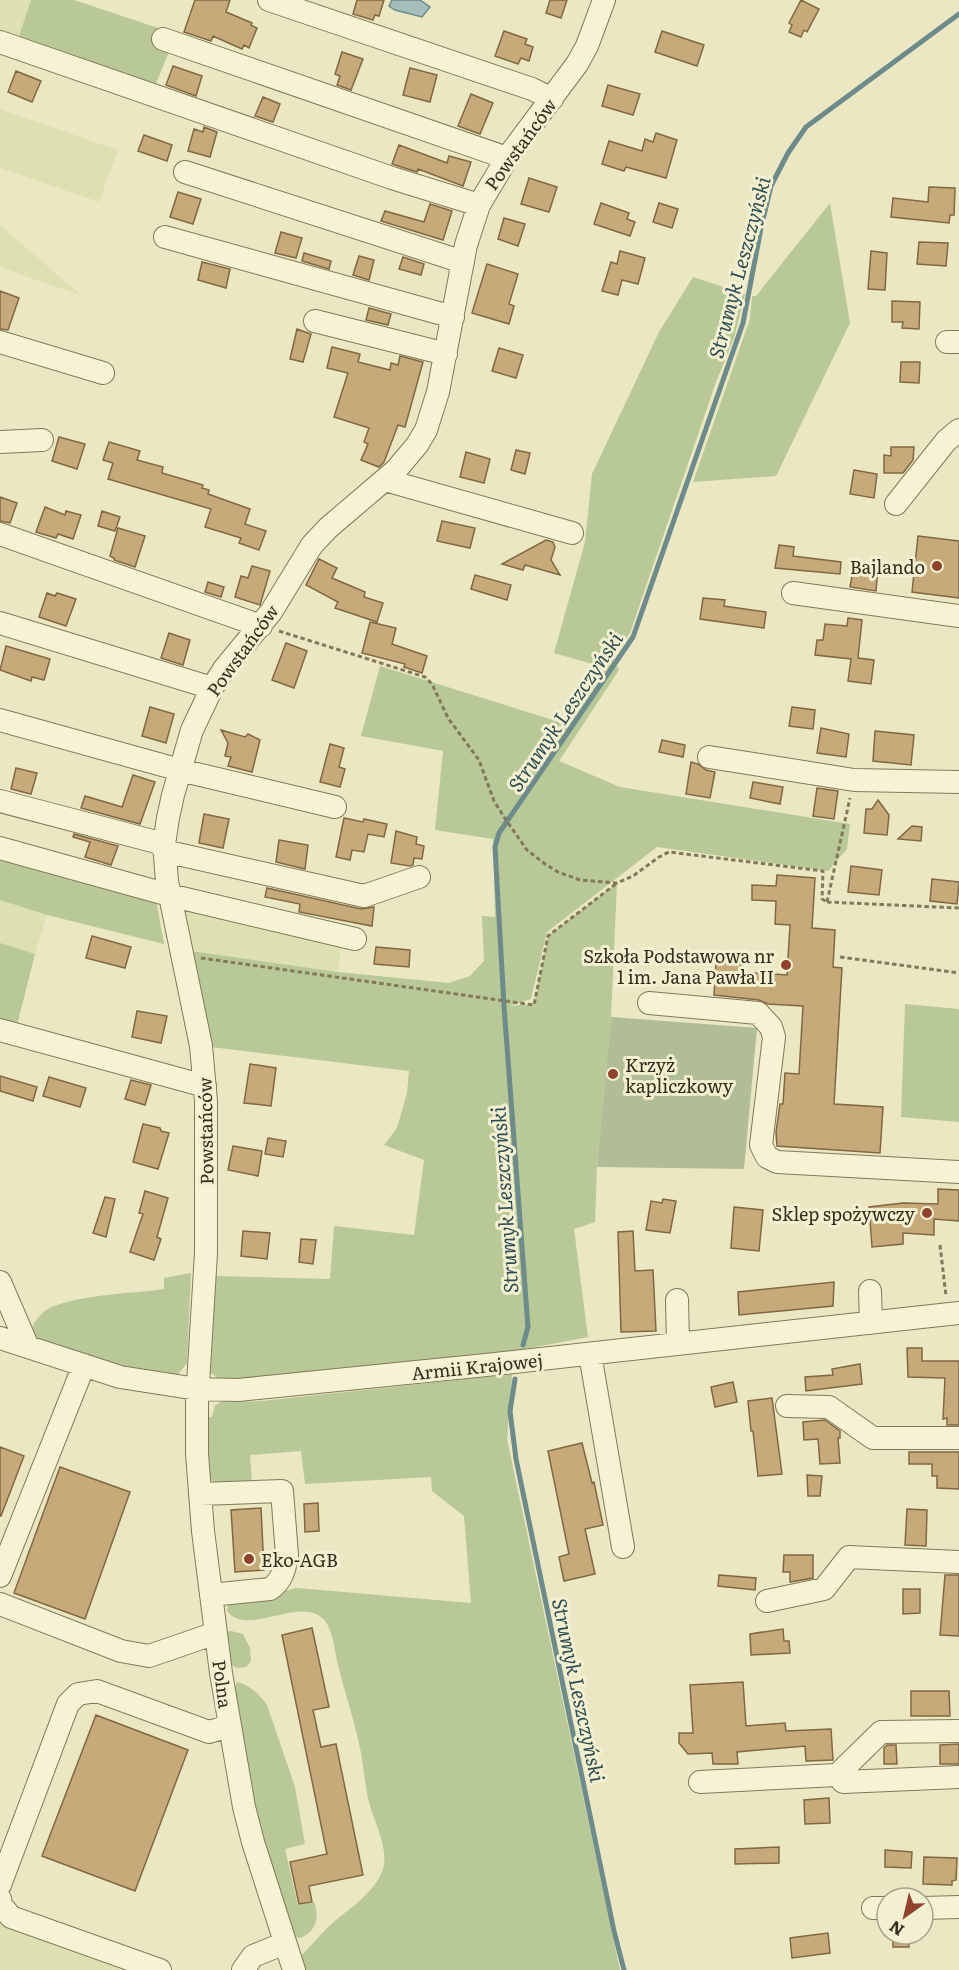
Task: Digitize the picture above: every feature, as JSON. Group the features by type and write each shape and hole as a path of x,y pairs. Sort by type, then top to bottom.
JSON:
{"street":[{"path":"269,0 531,89 552,99"},
{"name":"Powstańców","path":"197,1389 206,1253 205,1086 201,1046 169,895 164,848 172,795 192,730 212,688 224,669 261,626 312,545 405,460 426,430 433,412 463,262 479,205 507,158 577,64 587,46 604,0"},
{"path":"164,39 507,158"},
{"path":"0,42 392,178 479,205"},
{"path":"185,172 463,262"},
{"path":"165,237 453,317"},
{"path":"315,321 446,354"},
{"path":"0,342 103,373"},
{"path":"896,504 946,441 959,430"},
{"path":"0,442 42,440"},
{"path":"385,480 572,533"},
{"path":"0,534 261,626"},
{"path":"793,593 959,616"},
{"path":"0,623 212,688"},
{"path":"0,720 180,770 334,807"},
{"path":"708,757 854,780 959,782"},
{"path":"0,801 164,848 364,896 419,878"},
{"path":"0,848 169,895 355,939"},
{"path":"649,1003 758,1013 771,1027 774,1037 761,1145 766,1157 777,1162 959,1172"},
{"path":"0,1030 205,1086"},
{"path":"0,1282 28,1347"},
{"path":"870,1291 871,1323"},
{"path":"677,1300 678,1344"},
{"name":"Armii Krajowej","path":"0,1338 120,1377 197,1389 238,1390 871,1323 953,1309"},
{"path":"591,1354 623,1547"},
{"path":"0,1576 84,1365"},
{"name":"Polna","path":"197,1389 200,1494 229,1726 253,1842 294,1970"},
{"path":"787,1406 829,1407 873,1438 959,1438"},
{"path":"200,1494 282,1491 287,1555 286,1565 278,1584 270,1589 211,1596"},
{"path":"767,1601 824,1589 849,1557 959,1562"},
{"path":"0,1604 121,1651 149,1656 216,1633"},
{"path":"0,1885 68,1704 78,1694 96,1691 209,1732 229,1726"},
{"path":"700,1782 837,1775 881,1732 959,1731"},
{"path":"843,1782 959,1777"},
{"path":"0,1899 1,1905 12,1917 160,1970"},
{"path":"935,1908 959,1907"},
{"path":"243,1970 253,1956 285,1943"}],"path":[{"path":"261,626 309,639 425,677 432,684 448,718 479,760 494,801 527,850 558,872 580,880 617,883"},
{"path":"827,902 854,780"},
{"path":"182,955 534,1005 548,936 617,883 633,876 659,856 669,852 823,871 822,900 827,902 959,908"},
{"path":"840,957 959,973"},
{"path":"940,1245 953,1309"}],"green space":[{"path":"0,0 31,0 16,45 0,40"},
{"path":"31,0 74,0 158,28 154,43 170,49 153,91 16,45"},
{"path":"0,109 118,150 99,202 0,168"},
{"path":"830,203 850,323 776,476 693,482 750,319 752,296 756,296"},
{"path":"0,225 82,296 0,267"},
{"path":"693,277 745,294 734,338 716,382 630,633 613,657 619,670 559,761 620,787 850,824 847,849 828,871 657,847 547,932 531,999 509,1006 534,1004 548,936 617,883 611,1017 597,1167 595,1222 574,1229 588,1337 520,1350 260,1384 220,1380 210,1372 214,1276 330,1279 334,1226 414,1235 424,1160 384,1145 397,1128 407,1093 409,1071 211,1047 191,951 338,972 449,983 470,976 484,961 482,916 495,917 493,839 435,830 443,751 361,736 380,666 569,725 606,668 554,653 585,542 592,474 659,332"},
{"path":"0,855 156,900 164,944 47,915 0,900"},
{"path":"0,900 47,915 35,954 0,943"},
{"path":"180,908 342,941 338,972 191,951"},
{"path":"0,943 35,954 16,1029 0,1023"},
{"path":"905,1004 959,1009 959,1122 901,1117"},
{"path":"611,1017 757,1028 744,1169 597,1167"},
{"path":"191,1273 187,1363 176,1377 160,1377 38,1344 31,1330 42,1313 60,1304 89,1297 164,1289 164,1278"},
{"path":"512,1374 507,1439 620,1970 303,1970 302,1955 327,1928 373,1887 379,1878 384,1861 383,1844 369,1802 357,1733 330,1630 326,1623 318,1615 308,1612 296,1612 258,1620 235,1618 227,1611 228,1604 297,1588 471,1603 464,1516 432,1491 431,1477 305,1484 301,1451 250,1455 252,1484 215,1483 208,1477 208,1417 212,1417 215,1405 221,1402 262,1401"},
{"path":"231,1631 243,1634 250,1648 251,1661 246,1667 237,1668 230,1664 227,1636"},
{"path":"237,1682 254,1690 267,1705 295,1787 305,1844 285,1849 298,1905 314,1902 317,1914 313,1928 300,1938 293,1936 252,1808 234,1689"},
{"path":"0,1919 134,1970 0,1970"}],"water":[{"path":"392,0 420,0 430,7 422,17 395,10 389,6"}],"building":[{"path":"195,0 230,0 226,12 252,23 251,25 257,28 249,48 244,45 242,49 213,36 211,41 184,32"},
{"path":"357,0 384,0 379,16 375,15 373,20 353,14"},
{"path":"550,0 567,0 561,18 546,13"},
{"path":"801,0 819,9 807,32 804,30 801,37 789,32 792,25 789,23"},
{"path":"504,31 527,39 525,44 533,47 529,61 521,58 518,64 495,56"},
{"path":"662,31 704,45 697,66 655,52"},
{"path":"342,52 363,59 351,90 337,85 340,76 335,74"},
{"path":"173,66 202,76 196,96 166,85"},
{"path":"410,68 437,75 430,102 403,95"},
{"path":"16,71 41,81 32,102 8,92"},
{"path":"608,85 640,94 633,115 602,106"},
{"path":"471,94 493,103 480,134 458,126"},
{"path":"263,97 280,104 273,122 255,116"},
{"path":"204,127 217,132 210,157 188,151 194,129 203,132"},
{"path":"656,133 677,140 666,178 626,167 624,171 602,164 609,141 642,151 645,139 653,142"},
{"path":"144,135 172,145 167,161 138,151"},
{"path":"399,145 447,163 449,156 471,162 463,186 418,169 417,172 392,164"},
{"path":"529,178 557,187 549,212 521,204"},
{"path":"929,187 955,188 954,215 950,215 949,223 891,217 893,198 928,202"},
{"path":"178,192 201,199 193,224 170,217"},
{"path":"601,203 629,213 627,219 635,222 630,236 594,224"},
{"path":"659,203 678,209 672,228 653,222"},
{"path":"430,204 452,211 443,240 381,221 385,211 424,222"},
{"path":"504,218 525,224 518,246 498,239"},
{"path":"281,232 302,238 296,258 275,253"},
{"path":"919,242 948,243 946,266 917,264"},
{"path":"620,251 645,258 638,284 622,280 618,295 602,291 611,262 617,264"},
{"path":"871,251 887,253 885,290 868,289"},
{"path":"304,253 331,261 329,269 302,261"},
{"path":"359,256 374,260 369,280 353,275"},
{"path":"403,257 424,264 421,275 399,269"},
{"path":"202,262 230,269 226,288 198,280"},
{"path":"487,264 518,274 509,304 514,306 509,324 472,313"},
{"path":"0,291 19,298 8,330 0,329"},
{"path":"892,301 920,302 919,329 902,328 903,322 892,322"},
{"path":"369,308 391,314 388,325 366,320"},
{"path":"297,329 311,334 303,362 290,359"},
{"path":"332,347 360,354 358,362 390,370 391,363 398,365 400,356 423,362 405,427 398,425 384,462 379,467 361,460 368,444 364,442 369,428 334,417 348,373 327,368"},
{"path":"499,348 523,355 516,378 492,371"},
{"path":"901,362 920,362 919,383 900,382"},
{"path":"59,437 85,444 77,469 52,461"},
{"path":"109,442 140,451 137,460 163,467 162,473 203,485 202,488 209,490 208,494 250,509 245,524 266,531 259,550 239,543 241,538 205,527 211,509 108,479 113,463 103,460"},
{"path":"891,447 914,447 913,460 903,473 884,473 884,455 891,456"},
{"path":"516,450 530,453 525,474 511,470"},
{"path":"466,452 490,459 484,483 460,477"},
{"path":"854,470 877,474 874,498 850,494"},
{"path":"0,497 17,503 10,523 0,521"},
{"path":"45,507 65,515 66,511 81,515 73,539 58,534 56,538 36,532"},
{"path":"102,511 120,517 115,531 98,526"},
{"path":"442,521 475,528 470,548 437,541"},
{"path":"118,528 145,536 135,567 114,560 110,556"},
{"name":"Bajlando","path":"918,536 959,541 959,598 912,592"},
{"path":"546,540 553,542 555,547 551,560 560,575 525,565 523,570 502,564"},
{"path":"779,545 794,547 793,556 841,562 840,574 775,568"},
{"path":"319,559 337,568 332,578 365,592 364,597 383,603 377,622 335,608 338,602 306,585"},
{"path":"854,565 878,569 876,591 850,587"},
{"path":"252,566 270,571 260,605 235,597 241,576 248,578"},
{"path":"475,575 511,585 507,600 471,589"},
{"path":"208,582 224,587 221,597 205,592"},
{"path":"47,593 55,596 57,593 76,599 66,626 39,617"},
{"path":"703,598 725,600 724,606 766,612 764,628 700,619"},
{"path":"848,618 862,620 858,658 874,660 871,684 848,681 851,659 815,655 817,640 823,640 825,624 847,626"},
{"path":"370,622 396,628 392,644 427,656 422,673 404,667 405,664 362,653"},
{"path":"169,633 190,640 183,665 161,658"},
{"path":"286,643 307,651 294,688 272,680"},
{"path":"6,646 50,659 44,680 32,677 31,681 0,670"},
{"path":"150,707 174,714 166,743 142,736"},
{"path":"792,707 815,710 813,729 789,726"},
{"path":"821,728 849,734 846,757 817,753"},
{"path":"221,730 245,737 248,734 260,740 252,772 228,766 231,757 225,756 228,743"},
{"path":"875,731 914,735 911,765 873,761"},
{"path":"662,740 685,745 683,757 659,752"},
{"path":"330,744 344,748 339,767 345,769 340,787 320,782"},
{"path":"691,762 715,772 710,798 686,794"},
{"path":"16,768 37,773 31,794 11,789"},
{"path":"133,775 155,782 140,824 81,808 85,796 122,807"},
{"path":"753,782 783,787 780,804 750,798"},
{"path":"817,788 838,791 834,819 813,816"},
{"path":"878,800 889,815 887,835 864,833 866,809 872,809"},
{"path":"204,814 229,819 223,848 199,843"},
{"path":"344,818 387,824 384,837 368,834 364,852 352,850 350,860 336,857"},
{"path":"912,826 922,827 921,841 898,839"},
{"path":"396,831 417,837 416,844 424,846 422,859 414,858 413,865 410,866 391,863"},
{"path":"74,834 118,846 111,865 85,857 90,842 73,837"},
{"path":"279,840 308,845 305,869 276,862"},
{"path":"851,866 882,870 879,895 848,892"},
{"path":"777,875 815,878 812,928 835,930 833,967 842,968 834,1104 883,1107 880,1153 777,1146 776,1132 780,1104 783,1104 785,1073 799,1074 803,1006 768,1004 759,1000 714,995 716,963 741,964 741,972 787,975 790,925 775,924 776,901 752,900 752,885 776,886"},
{"path":"932,879 959,882 957,904 930,901"},
{"path":"267,888 361,909 374,907 372,926 299,912 300,904 265,897"},
{"path":"92,936 131,947 125,968 86,958"},
{"path":"376,947 410,950 409,967 374,964"},
{"path":"137,1011 167,1016 161,1043 132,1037"},
{"path":"250,1064 276,1068 271,1106 244,1103"},
{"path":"0,1076 37,1087 33,1101 0,1091"},
{"path":"49,1077 86,1088 80,1107 43,1096"},
{"path":"131,1080 151,1085 145,1105 125,1099"},
{"path":"143,1124 169,1133 158,1169 133,1162"},
{"path":"268,1138 286,1141 283,1157 265,1154"},
{"path":"233,1146 262,1151 258,1176 228,1170"},
{"path":"938,1189 959,1190 959,1221 934,1219 934,1235 903,1233 903,1244 872,1247 869,1207 903,1203 938,1204"},
{"path":"145,1191 168,1198 157,1237 161,1239 154,1260 130,1252 143,1214 139,1213"},
{"path":"105,1197 115,1199 106,1237 93,1233"},
{"path":"663,1199 676,1201 670,1233 646,1230 651,1201 662,1203"},
{"path":"734,1207 763,1210 759,1251 731,1248"},
{"path":"243,1231 270,1233 267,1259 241,1256"},
{"path":"633,1231 635,1271 653,1270 656,1331 621,1332 618,1232"},
{"path":"301,1239 316,1240 313,1264 299,1262"},
{"path":"834,1282 833,1306 739,1315 738,1292"},
{"path":"907,1348 922,1348 922,1361 959,1361 959,1425 947,1425 947,1418 943,1419 945,1378 908,1377"},
{"path":"860,1364 862,1384 806,1391 805,1377 833,1375 832,1369"},
{"path":"733,1382 737,1402 715,1407 711,1387"},
{"path":"772,1398 782,1474 758,1476 748,1401"},
{"path":"825,1420 840,1431 840,1438 838,1438 840,1463 820,1464 818,1439 804,1440 803,1422"},
{"path":"582,1443 592,1483 594,1482 603,1525 585,1529 595,1574 564,1581 559,1557 569,1554 548,1451"},
{"path":"0,1447 24,1456 1,1516 0,1516"},
{"path":"909,1452 959,1452 959,1489 937,1488 937,1476 932,1476 932,1464 909,1464"},
{"path":"60,1467 130,1492 85,1619 14,1593"},
{"path":"807,1475 822,1476 820,1496 808,1496"},
{"path":"318,1503 319,1531 305,1532 304,1504"},
{"path":"261,1508 264,1570 235,1572 231,1510"},
{"path":"907,1509 927,1510 926,1546 905,1545"},
{"path":"784,1555 813,1555 813,1578 790,1582 790,1572 783,1572"},
{"path":"719,1575 756,1578 755,1590 718,1586"},
{"path":"945,1575 959,1575 959,1636 940,1635"},
{"path":"903,1589 920,1589 920,1613 903,1614"},
{"path":"312,1628 329,1707 313,1710 321,1747 336,1744 363,1875 309,1886 312,1902 299,1904 290,1862 327,1854 282,1635"},
{"path":"783,1629 784,1641 789,1641 790,1653 751,1655 750,1634"},
{"path":"743,1682 746,1726 785,1723 786,1731 831,1729 833,1760 806,1761 805,1746 737,1752 738,1764 713,1764 712,1753 688,1754 679,1743 679,1733 693,1733 690,1685"},
{"path":"911,1691 949,1691 950,1716 911,1716"},
{"path":"96,1715 188,1750 135,1891 42,1856"},
{"path":"959,1744 959,1764 940,1764 940,1745"},
{"path":"887,1745 896,1745 897,1764 884,1764 884,1748"},
{"path":"829,1798 830,1823 805,1824 804,1800"},
{"path":"779,1847 779,1863 735,1864 735,1849"},
{"path":"885,1850 912,1852 911,1868 885,1867"},
{"path":"924,1857 957,1858 956,1880 952,1881 952,1885 923,1884"},
{"path":"828,1933 830,1953 792,1958 790,1938"}],"waterway":[{"name":"Strumyk Leszczyński","path":"523,1345 528,1327 504,1006 495,847 499,833 633,637 743,323 771,186 788,153 806,127 959,14"},
{"name":"Strumyk Leszczyński","path":"515,1379 510,1411 516,1459 624,1970"}],"place":[{"name":"Bajlando","path":"937,566"},
{"name":"Szkoła Podstawowa nr 1 im. Jana Pawła II","path":"786,965"},
{"name":"Krzyż kapliczkowy","path":"613,1074"},
{"name":"Sklep spożywczy","path":"927,1213"},
{"name":"Eko-AGB","path":"249,1559"}]}
